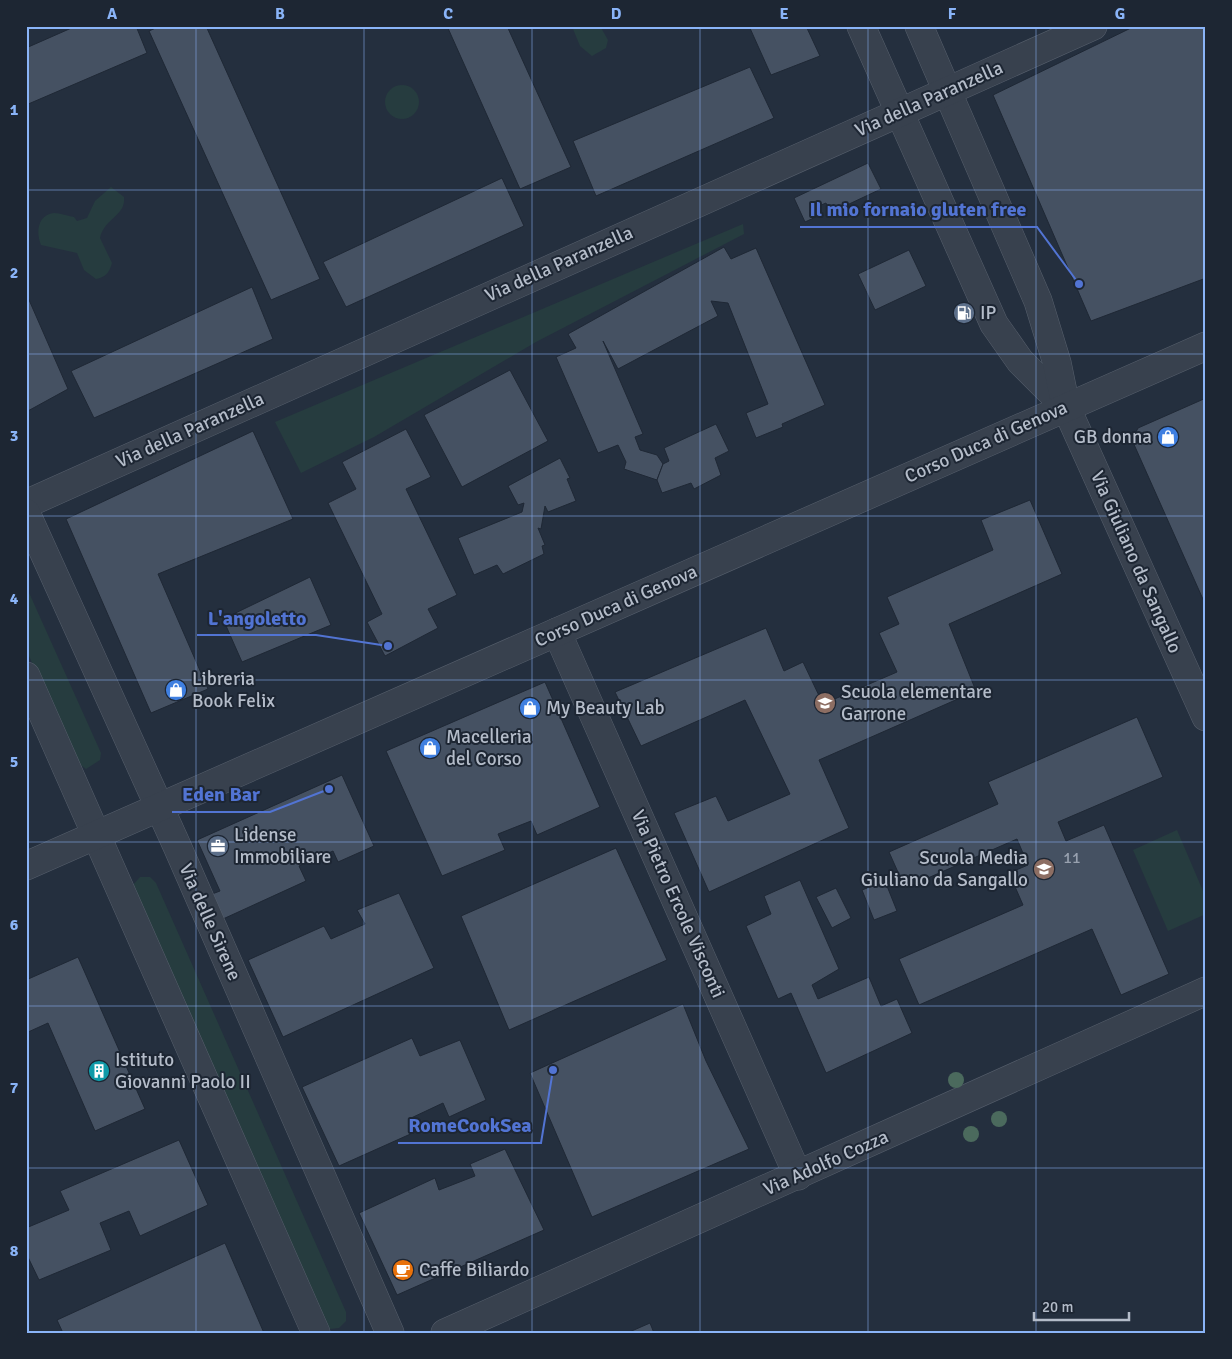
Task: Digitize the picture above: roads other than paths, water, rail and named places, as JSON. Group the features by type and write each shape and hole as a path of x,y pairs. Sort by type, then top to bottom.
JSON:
{"street":[{"path":"861,26 994,324 1020,361 1066,407"},
{"path":"918,26 1038,301 1057,363 1066,407"},
{"name":"Via della Paranzella","path":"26,504 899,111 1093,26"},
{"name":"Corso Duca di Genova","path":"26,866 1206,346"},
{"name":"Via Giuliano da Sangallo","path":"1066,407 1206,717"},
{"name":"Via delle Sirene","path":"26,513 160,807 390,1333"},
{"name":"Via Pietro Ercole Visconti","path":"558,632 798,1176"},
{"path":"26,676 316,1333"},
{"name":"Via Adolfo Cozza","path":"445,1333 1206,991"}],"place":[{"name":"Il mio fornaio gluten free","path":"1079,284"},
{"name":"IP","path":"964,313"},
{"name":"GB donna","path":"1168,437"},
{"name":"L'angoletto","path":"388,646"},
{"name":"Libreria Book Felix","path":"176,690"},
{"name":"Scuola elementare Garrone","path":"825,703"},
{"name":"My Beauty Lab","path":"530,708"},
{"name":"Macelleria del Corso","path":"430,748"},
{"name":"Eden Bar","path":"329,789"},
{"name":"Lidense Immobiliare","path":"218,846"},
{"name":"Scuola Media Giuliano da Sangallo","path":"1044,869"},
{"name":"RomeCookSea","path":"553,1070"},
{"name":"Istituto Giovanni Paolo II","path":"99,1071"},
{"name":"Caffe Biliardo","path":"403,1270"}]}
